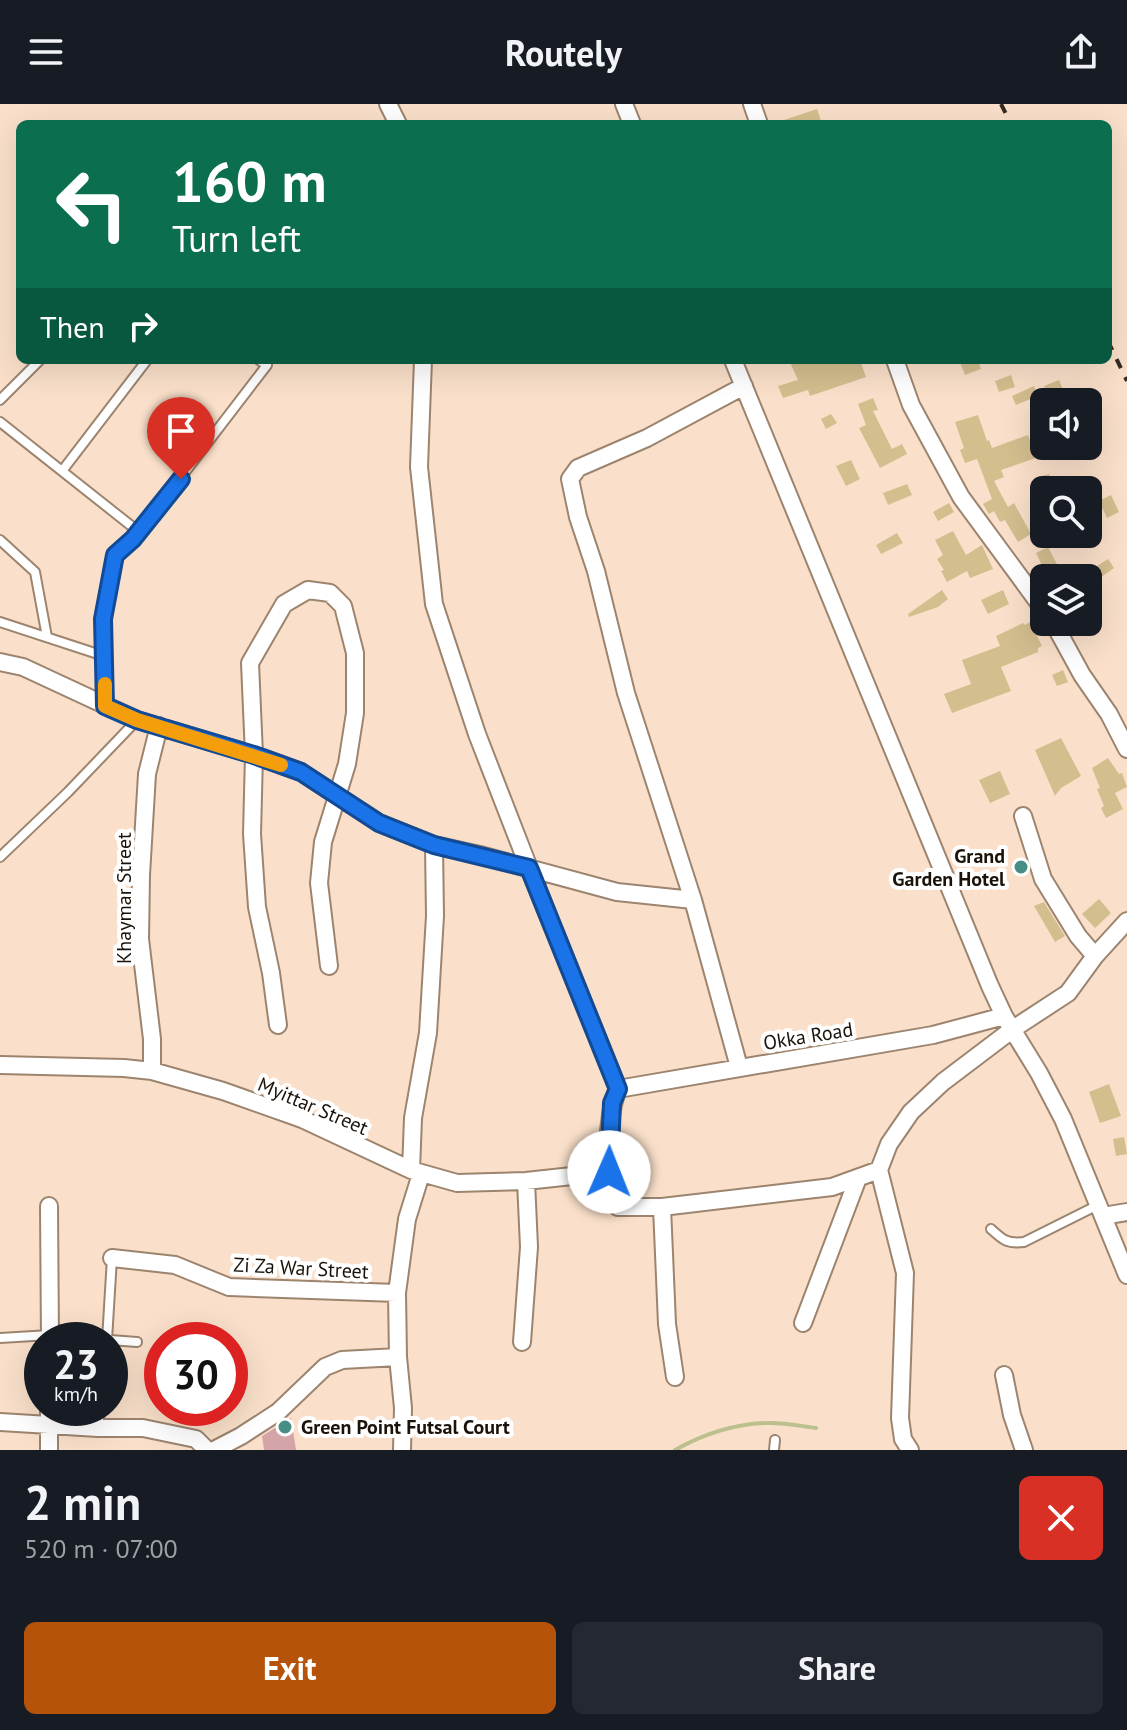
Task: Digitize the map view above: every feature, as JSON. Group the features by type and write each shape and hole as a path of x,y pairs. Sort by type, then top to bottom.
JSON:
{"street":[{"path":"423,364 419,467 434,604 477,734 618,1089 612,1103 609,1172 612,1199 618,1207 662,1207 832,1187 879,1170"},
{"path":"735,364 990,986 1063,1119 1127,1275"},
{"path":"896,364 911,405 961,497 1030,591"},
{"path":"739,1067 693,900 626,693 570,479 578,468 647,438 744,386"},
{"path":"278,1025 257,907 252,834 254,755 250,663 284,604 308,590 330,593 343,606 355,653 355,713 347,764 323,842 319,883 329,966"},
{"path":"1061,636 1127,749"},
{"path":"0,662 23,667 137,720 301,772 379,823 434,845 617,892 693,900"},
{"name":"Khaymar Street","path":"152,1071 140,907 147,774 159,726"},
{"path":"1023,816 1043,879 1078,936 1095,956"},
{"path":"402,1450 397,1293 416,1172 413,1118 428,1033 435,916 434,845"},
{"name":"Okka Road","path":"618,1089 1008,1022 1068,993 1095,956 1127,921"},
{"path":"910,1450 903,1439 900,1418 905,1273 879,1170 889,1144 911,1112 1008,1022"},
{"name":"Myittar Street","path":"0,1065 152,1071 223,1091 302,1119 416,1172 457,1183 526,1181 609,1172"},
{"path":"803,1323 858,1178"},
{"path":"522,1342 529,1247 526,1181"},
{"path":"49,1206 50,1322"},
{"path":"662,1207 667,1324 675,1377"},
{"path":"1101,1210 1127,1212"},
{"name":"Zi Za War Street","path":"112,1258 175,1265 229,1287 397,1293"},
{"path":"214,1450 278,1412 325,1367 342,1360 398,1357"},
{"path":"1004,1375 1012,1415 1024,1450"},
{"path":"0,1422 24,1419"},
{"path":"49,1426 49,1450"},
{"path":"90,1426 143,1428 196,1439 207,1450"}],"lane":[{"path":"0,400 36,364"},
{"path":"62,471 144,364"},
{"path":"105,706 103,619 115,555 139,532 265,364"},
{"path":"0,422 139,532"},
{"path":"0,540 35,572 47,637"},
{"path":"0,622 104,656"},
{"path":"0,857 137,720"},
{"path":"991,1229 1012,1244 1024,1242 1101,1210"},
{"path":"109,1322 112,1258"},
{"path":"0,1338 24,1338"},
{"path":"128,1341 137,1342"}],"shaded area":[{"name":"Green Point Futsal Court","path":"291,1418 296,1450 264,1450 262,1436"}],"building":[{"path":"817,109 821,120 784,120"},
{"path":"791,364 861,364 866,377 810,396 808,390 783,398 778,386 798,380"},
{"path":"961,364 979,364 981,369 965,375"},
{"path":"1011,375 1015,387 999,392 995,381"},
{"path":"1059,380 1062,388 1045,388"},
{"path":"1034,386 1030,388 1030,399 1016,405 1012,396"},
{"path":"873,398 878,410 873,411 892,449 902,444 907,454 880,468 859,428 866,425 858,404"},
{"path":"831,414 837,423 826,429 821,419"},
{"path":"978,415 992,448 1028,435 1030,460 1001,470 1004,477 994,481 1008,507 1014,503 1030,532 1018,542 1005,520 1000,522 994,511 989,514 983,504 992,499 977,459 965,463 960,450 964,448 955,422"},
{"path":"851,460 860,479 846,486 836,466"},
{"path":"907,484 912,495 888,505 883,493"},
{"path":"1111,495 1119,512 1107,518 1102,500"},
{"path":"949,503 954,512 938,521 933,512"},
{"path":"953,531 966,555 982,545 993,569 970,578 967,571 947,582 937,559 943,555 935,540"},
{"path":"897,533 903,543 881,554 876,545"},
{"path":"1049,548 1057,564 1041,564 1036,553"},
{"path":"1108,559 1114,568 1102,577 1100,564"},
{"path":"942,590 948,599 938,607 909,617 908,614"},
{"path":"1003,590 1009,604 988,614 981,600"},
{"path":"1030,622 1030,636 1037,636 1042,646 1038,652 1001,667 1011,691 952,713 944,694 971,684 962,660 1000,646 996,636 1023,623"},
{"path":"1063,670 1068,682 1057,686 1052,675"},
{"path":"1061,738 1081,776 1061,788 1055,796 1035,750"},
{"path":"1108,758 1119,774 1122,773 1127,787 1115,793 1123,809 1106,818 1092,768"},
{"path":"1000,771 1010,794 990,803 979,780"},
{"path":"1099,899 1111,913 1095,928 1082,914"},
{"path":"1044,902 1065,936 1055,942 1034,906"},
{"path":"1109,1084 1121,1116 1100,1123 1089,1092"},
{"path":"1124,1137 1127,1154 1116,1156 1113,1139"}],"waterway":[{"path":"675,1450 707,1435 754,1424 816,1428"}],"railway":[{"path":"1001,104 1009,120"},
{"path":"1112,349 1127,381"}],"slow traffic":[{"path":"105,684 105,706 137,720 281,765"}],"place":[{"name":"Grand Garden Hotel","path":"1021,867"},
{"name":"Green Point Futsal Court","path":"285,1427"}],"route":[{"path":"181,479 133,539 115,555 103,619 105,706 137,720 301,772 379,823 434,845 529,868 618,1089 612,1103 609,1172"}]}
